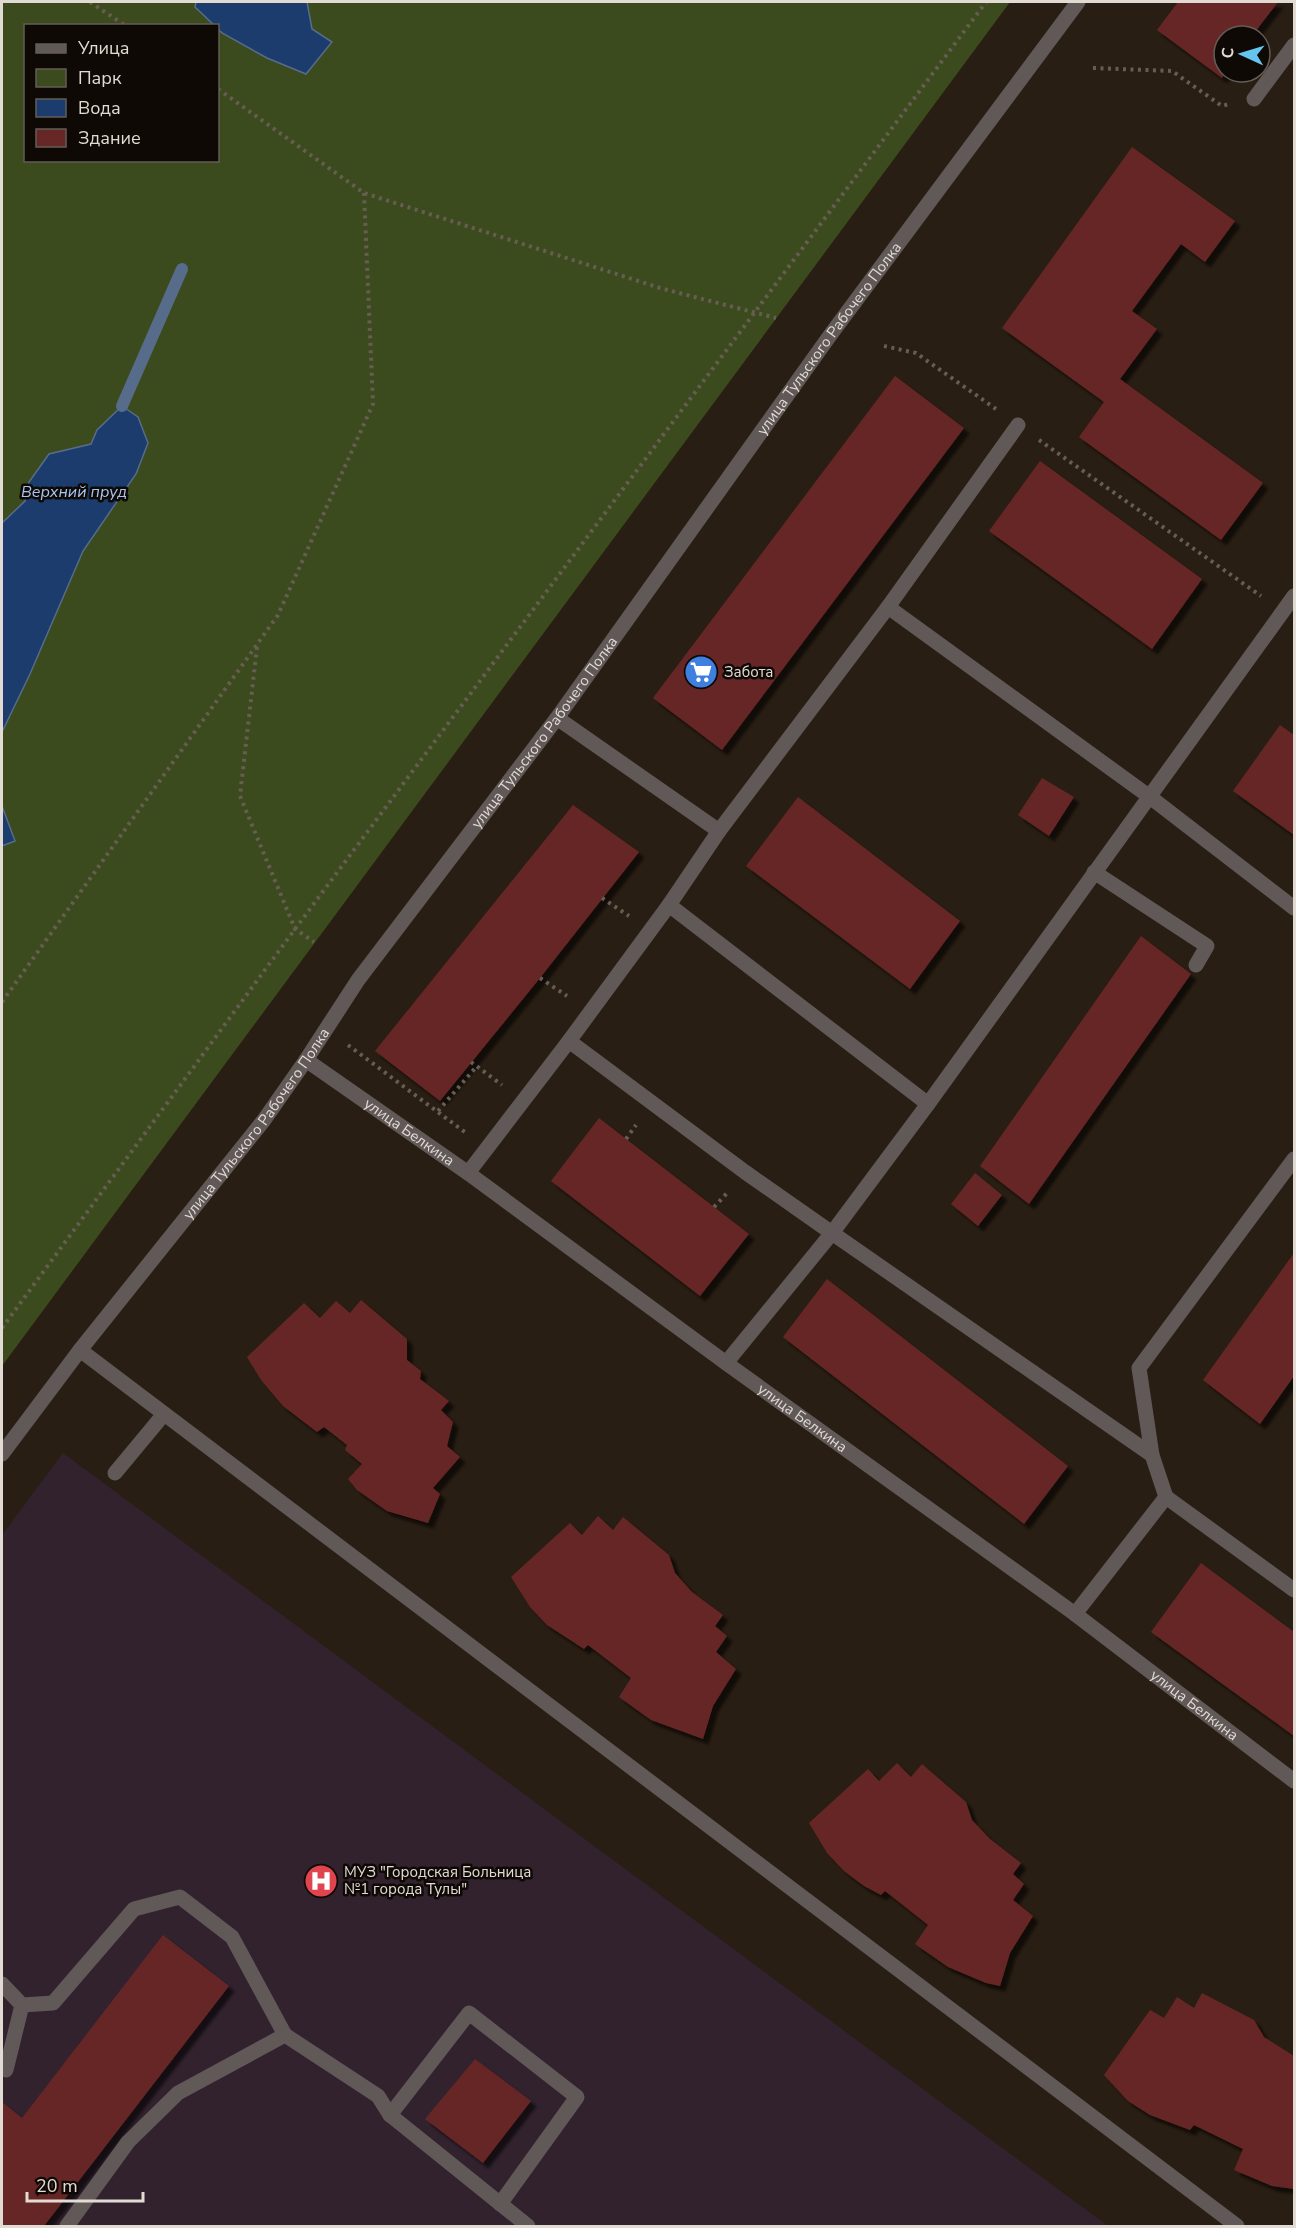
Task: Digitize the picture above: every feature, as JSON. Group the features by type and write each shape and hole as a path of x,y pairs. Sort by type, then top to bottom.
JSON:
{"street":[{"name":"улица Тульского Рабочего Полка","path":"2,1454 80,1350 264,1120 358,980 557,718 831,334 1078,2"},
{"path":"1254,99 1294,45"},
{"path":"468,1173 669,905 719,831 888,607 1018,425"},
{"path":"726,1363 832,1233 928,1104 1294,596"},
{"path":"888,607 1150,796 1294,908"},
{"path":"557,718 719,831"},
{"path":"1094,872 1207,946 1196,965"},
{"path":"669,905 928,1104"},
{"path":"569,1041 745,1172 1152,1455"},
{"name":"улица Белкина","path":"306,1060 468,1173 726,1363 1075,1614 1294,1782"},
{"path":"1294,1159 1138,1368 1152,1455 1166,1497 1294,1590"},
{"path":"80,1350 1237,2226"},
{"path":"115,1473 164,1414"},
{"path":"1075,1614 1166,1497"},
{"path":"22,2005 52,2003 134,1909 180,1897 232,1937 285,2035 378,2096 390,2115 528,2226"},
{"path":"2,1984 22,2005"},
{"path":"6,2070 22,2005"},
{"path":"390,2115 469,2013 577,2097 500,2204"},
{"path":"67,2226 128,2142 178,2093 285,2035"}],"path":[{"path":"90,2 123,24"},
{"path":"2,1328 295,929 986,2"},
{"path":"1094,68 1172,71 1222,106 1254,99"},
{"path":"219,90 364,193 660,288 776,318"},
{"path":"2,1002 278,615 374,404 364,193"},
{"path":"884,346 916,353 1283,612"},
{"path":"257,644 240,796 295,929 314,942"},
{"path":"348,1045 487,1150"},
{"path":"471,1062 523,1101"},
{"path":"438,1111 477,1066"}],"shaded area":[{"name":"МУЗ \"Городская Больница №1 города Тулы\"","path":"63,1453 1108,2226 2,2226 2,1535"}],"green space":[{"path":"2,2 1010,2 2,1366"}],"water":[{"path":"196,2 307,2 312,29 332,42 306,74 267,58 222,33 219,30 219,24 213,24 195,7"},
{"name":"Верхний пруд","path":"122,406 138,417 148,443 136,474 83,551 30,674 2,732 2,523 25,501 29,482 49,454 91,444 97,430"},
{"path":"2,806 15,841 2,846"}],"building":[{"path":"1178,2 1278,2 1261,24 1212,24 1212,71 1157,30"},
{"path":"1132,147 1235,221 1205,262 1181,244 1132,311 1157,329 1120,379 1263,483 1221,540 1079,437 1104,402 1002,328"},
{"path":"895,376 964,428 722,750 653,698"},
{"path":"1040,461 1202,579 1152,649 989,531"},
{"path":"1280,725 1294,735 1294,835 1233,791"},
{"path":"1042,778 1074,797 1049,836 1018,815"},
{"path":"798,797 960,921 910,989 746,866"},
{"path":"573,805 639,852 440,1101 375,1051"},
{"path":"1141,936 1191,974 1029,1204 980,1166"},
{"path":"599,1118 749,1234 700,1296 551,1181"},
{"path":"975,1173 1002,1195 978,1226 951,1204"},
{"path":"1294,1253 1294,1376 1260,1424 1203,1380"},
{"path":"827,1279 1068,1466 1024,1524 783,1337"},
{"path":"361,1300 407,1339 407,1360 421,1371 420,1379 449,1401 441,1410 453,1422 447,1446 460,1457 433,1488 440,1494 428,1523 387,1511 357,1490 348,1479 362,1464 345,1450 347,1445 324,1427 317,1432 283,1406 261,1380 247,1357 304,1303 320,1318 336,1301 350,1313"},
{"path":"598,1516 613,1530 623,1517 669,1555 675,1573 692,1592 723,1615 715,1626 727,1636 716,1652 736,1669 713,1706 703,1739 651,1720 619,1697 631,1678 588,1645 584,1649 547,1625 530,1607 511,1577 570,1523 582,1535"},
{"path":"1201,1563 1294,1632 1294,1736 1151,1632"},
{"path":"897,1763 911,1777 922,1764 966,1802 972,1820 990,1839 1021,1863 1013,1874 1024,1884 1013,1900 1033,1916 1010,1953 1000,1986 986,1983 948,1967 915,1944 928,1925 885,1891 881,1895 844,1871 827,1853 809,1823 868,1769 879,1781"},
{"path":"163,1935 229,1986 44,2226 2,2226 2,2102 22,2118"},
{"path":"1202,1993 1254,2020 1264,2037 1294,2056 1294,2189 1272,2186 1234,2170 1243,2149 1194,2125 1190,2130 1150,2115 1128,2101 1104,2075 1150,2010 1164,2018 1177,1997 1194,2008"},
{"path":"475,2059 531,2101 483,2163 425,2119"}],"waterway":[{"path":"122,406 182,269"}],"place":[{"name":"Забота","path":"701,672"},
{"name":"МУЗ \"Городская Больница №1 города Тулы\"","path":"321,1881"}]}
